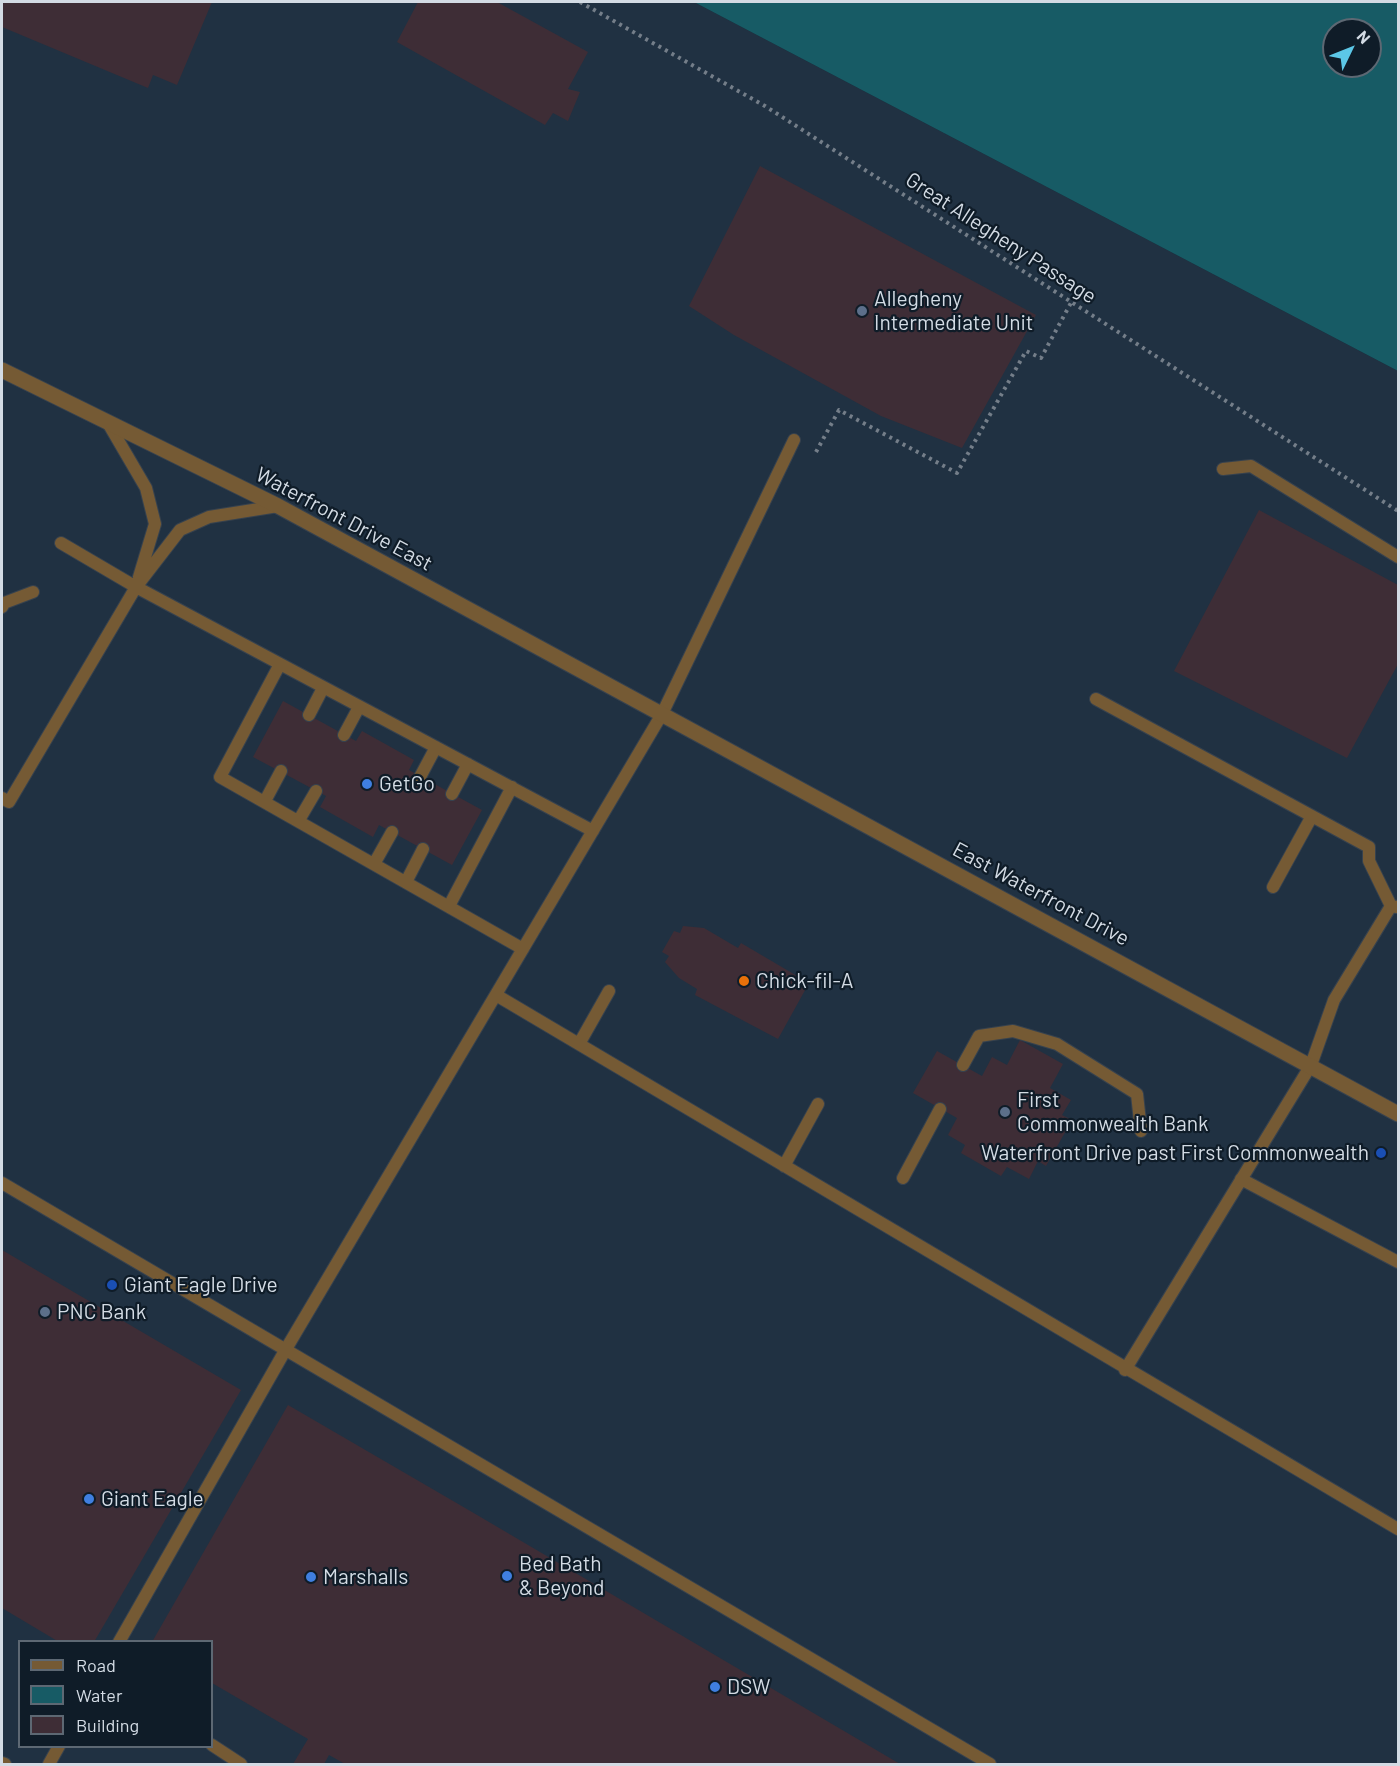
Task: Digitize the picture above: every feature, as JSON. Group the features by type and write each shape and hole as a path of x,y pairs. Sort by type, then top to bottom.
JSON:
{"street":[{"name":"Waterfront Drive East","path":"2,370 278,506 662,714"},
{"name":"East Waterfront Drive","path":"662,714 1398,1113"}],"lane":[{"path":"108,423 146,488 155,524 136,587"},
{"path":"120,1640 286,1349 662,714 794,440"},
{"path":"1223,469 1251,466 1398,557"},
{"path":"2,798 9,802 136,587 180,530 209,517 278,506"},
{"path":"61,543 136,587 593,831"},
{"path":"2,607 4,603 33,592"},
{"path":"280,664 220,777 450,906 523,950"},
{"path":"309,715 323,688"},
{"path":"1096,699 1369,847 1369,861 1394,907 1334,1000 1311,1065 1125,1370"},
{"path":"344,735 359,707"},
{"path":"420,777 436,747"},
{"path":"452,794 468,764"},
{"path":"265,801 280,771"},
{"path":"450,906 512,788"},
{"path":"299,820 316,791"},
{"path":"1273,887 1312,816"},
{"path":"374,864 392,832"},
{"path":"406,882 423,849"},
{"path":"579,1044 609,991"},
{"path":"496,995 1125,1370 1398,1529"},
{"path":"963,1065 979,1036 1013,1031 1057,1044 1137,1094 1141,1131"},
{"path":"784,1166 818,1104"},
{"path":"903,1178 940,1109"},
{"path":"1241,1179 1398,1262"},
{"path":"2,1183 990,1764"},
{"path":"213,1746 241,1764"},
{"path":"48,1764 58,1748"}],"path":[{"name":"Great Allegheny Passage","path":"580,2 765,106 1398,511"},
{"path":"816,452 839,410 957,473 1026,351 1041,358 1072,301"}],"shaded area":[{"path":"2,2 694,2 1398,371 1398,1764 2,1764"}],"water":[{"path":"694,2 1398,2 1398,371"}],"building":[{"path":"2,2 212,2 177,85 153,75 148,88 2,27"},
{"path":"418,2 497,2 588,52 568,89 580,92 568,121 553,113 545,125 397,42"},
{"name":"Allegheny Intermediate Unit","path":"760,166 1036,315 962,448 881,416 734,335 689,306"},
{"path":"1259,510 1398,585 1398,664 1347,758 1174,671"},
{"name":"GetGo","path":"283,701 356,741 362,731 414,760 409,770 482,810 452,865 379,825 373,837 320,807 326,796 253,757"},
{"name":"Chick-fil-A","path":"683,926 704,928 738,948 741,943 809,983 778,1039 695,995 697,989 679,978 665,962 669,956 662,952 674,931 680,933"},
{"name":"First Commonwealth Bank","path":"1020,1040 1063,1064 1050,1088 1071,1100 1062,1115 1072,1120 1046,1166 1038,1161 1029,1179 1007,1167 1001,1176 961,1153 965,1145 948,1135 957,1118 913,1093 937,1051 982,1076 992,1057 1007,1065"},
{"name":"Giant Eagle","path":"2,1250 241,1390 95,1640 56,1640 2,1608"},
{"path":"288,1405 900,1764 345,1764 329,1755 324,1764 293,1764 308,1739 213,1684 213,1640 153,1640"}],"place":[{"name":"Allegheny Intermediate Unit","path":"862,311"},
{"name":"GetGo","path":"367,784"},
{"name":"Chick-fil-A","path":"744,981"},
{"name":"First Commonwealth Bank","path":"1005,1112"},
{"name":"Waterfront Drive past First Commonwealth","path":"1381,1153"},
{"name":"Giant Eagle Drive","path":"112,1285"},
{"name":"PNC Bank","path":"45,1312"},
{"name":"Giant Eagle","path":"89,1499"},
{"name":"Bed Bath & Beyond","path":"507,1576"},
{"name":"Marshalls","path":"311,1577"},
{"name":"DSW","path":"715,1687"}]}
